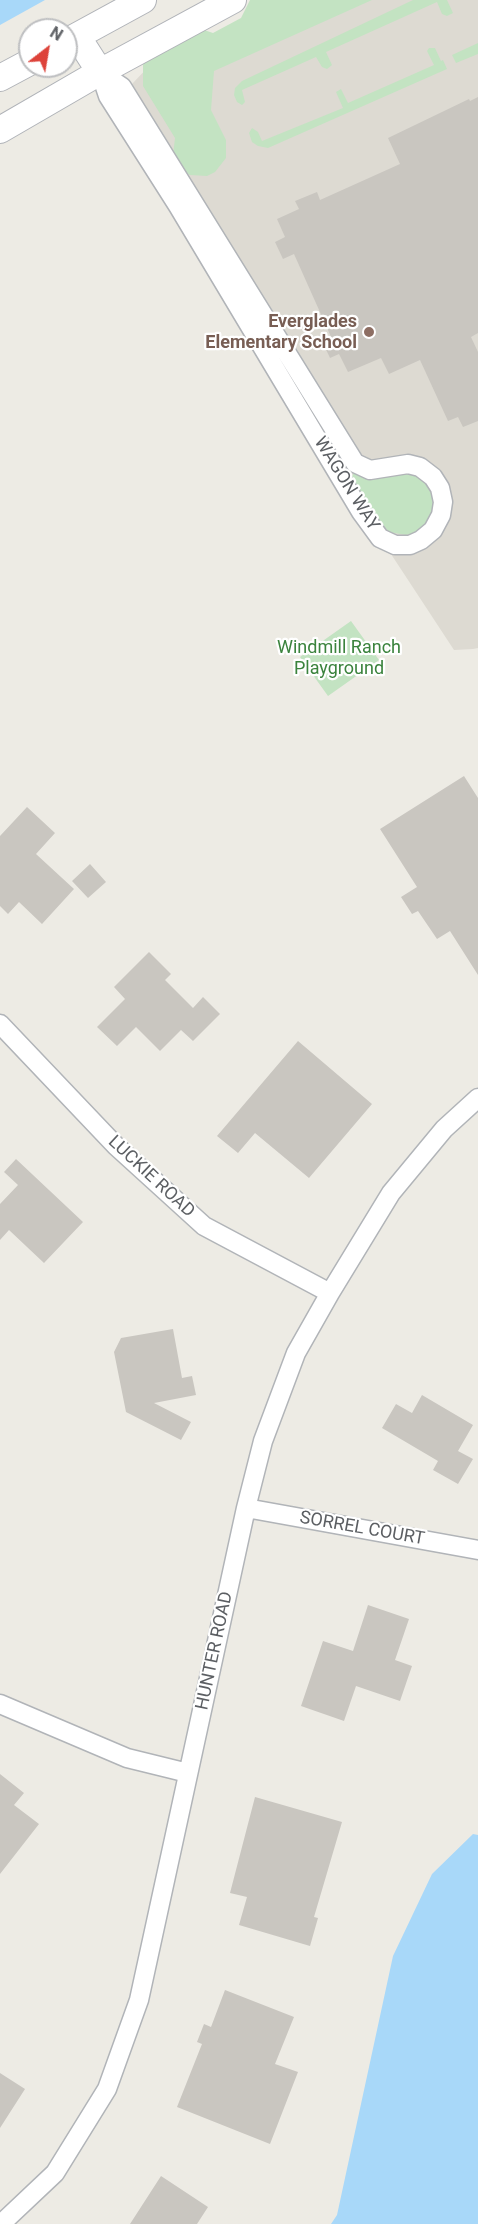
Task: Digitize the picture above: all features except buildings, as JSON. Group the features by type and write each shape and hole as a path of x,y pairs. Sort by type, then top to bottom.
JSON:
{"main road":[{"path":"78,36 142,0"},
{"path":"0,130 100,72 233,0"},
{"name":"WAGON WAY","path":"78,46 100,72"},
{"path":"0,78 18,68"}],"street":[{"name":"WAGON WAY","path":"100,72 122,87 355,463 370,470 408,464 420,467 433,477 440,488 442,509 433,530 421,540 410,545 394,545 380,538 361,512 178,206 108,96 100,72"},
{"name":"LUCKIE ROAD","path":"0,1024 116,1146 204,1226 330,1293"},
{"name":"HUNTER ROAD","path":"1,2224 55,2173 107,2089 139,2000 246,1508 263,1441 296,1353 391,1193 444,1129 478,1098"},
{"name":"SORREL COURT","path":"246,1508 478,1550"},
{"path":"0,1704 127,1758 188,1773"}],"shaded area":[{"name":"Everglades Elementary School","path":"296,0 478,0 478,648 454,650 345,484 341,458 113,104 152,63"}],"green space":[{"path":"250,0 372,0 214,71 211,110 226,140 226,158 215,172 207,176 190,175 182,170 173,155 175,138 143,86 143,65 147,56 201,29 213,33 241,18"},
{"path":"413,0 447,0 453,13 447,16 442,14 437,2 326,52 332,65 327,69 322,67 316,57 242,90 245,102 242,105 237,102 234,95 235,88 242,81"},
{"path":"478,43 478,54 456,63 452,55"},
{"path":"429,48 435,48 447,69 268,148 252,142 249,133 252,128 258,132 262,141 343,108 336,92 341,89 348,103 434,65 427,51"},
{"path":"355,471 411,473 420,477 433,492 434,512 429,521 415,533 406,535 389,532 376,519 352,476"},
{"name":"Windmill Ranch Playground","path":"351,621 379,660 328,696 300,657"}],"water":[{"path":"0,0 45,0 0,25"},
{"path":"473,1834 478,1835 478,2224 331,2224 337,2215 393,1956 432,1874"}],"place":[{"name":"Everglades Elementary School","path":"369,332"}]}
